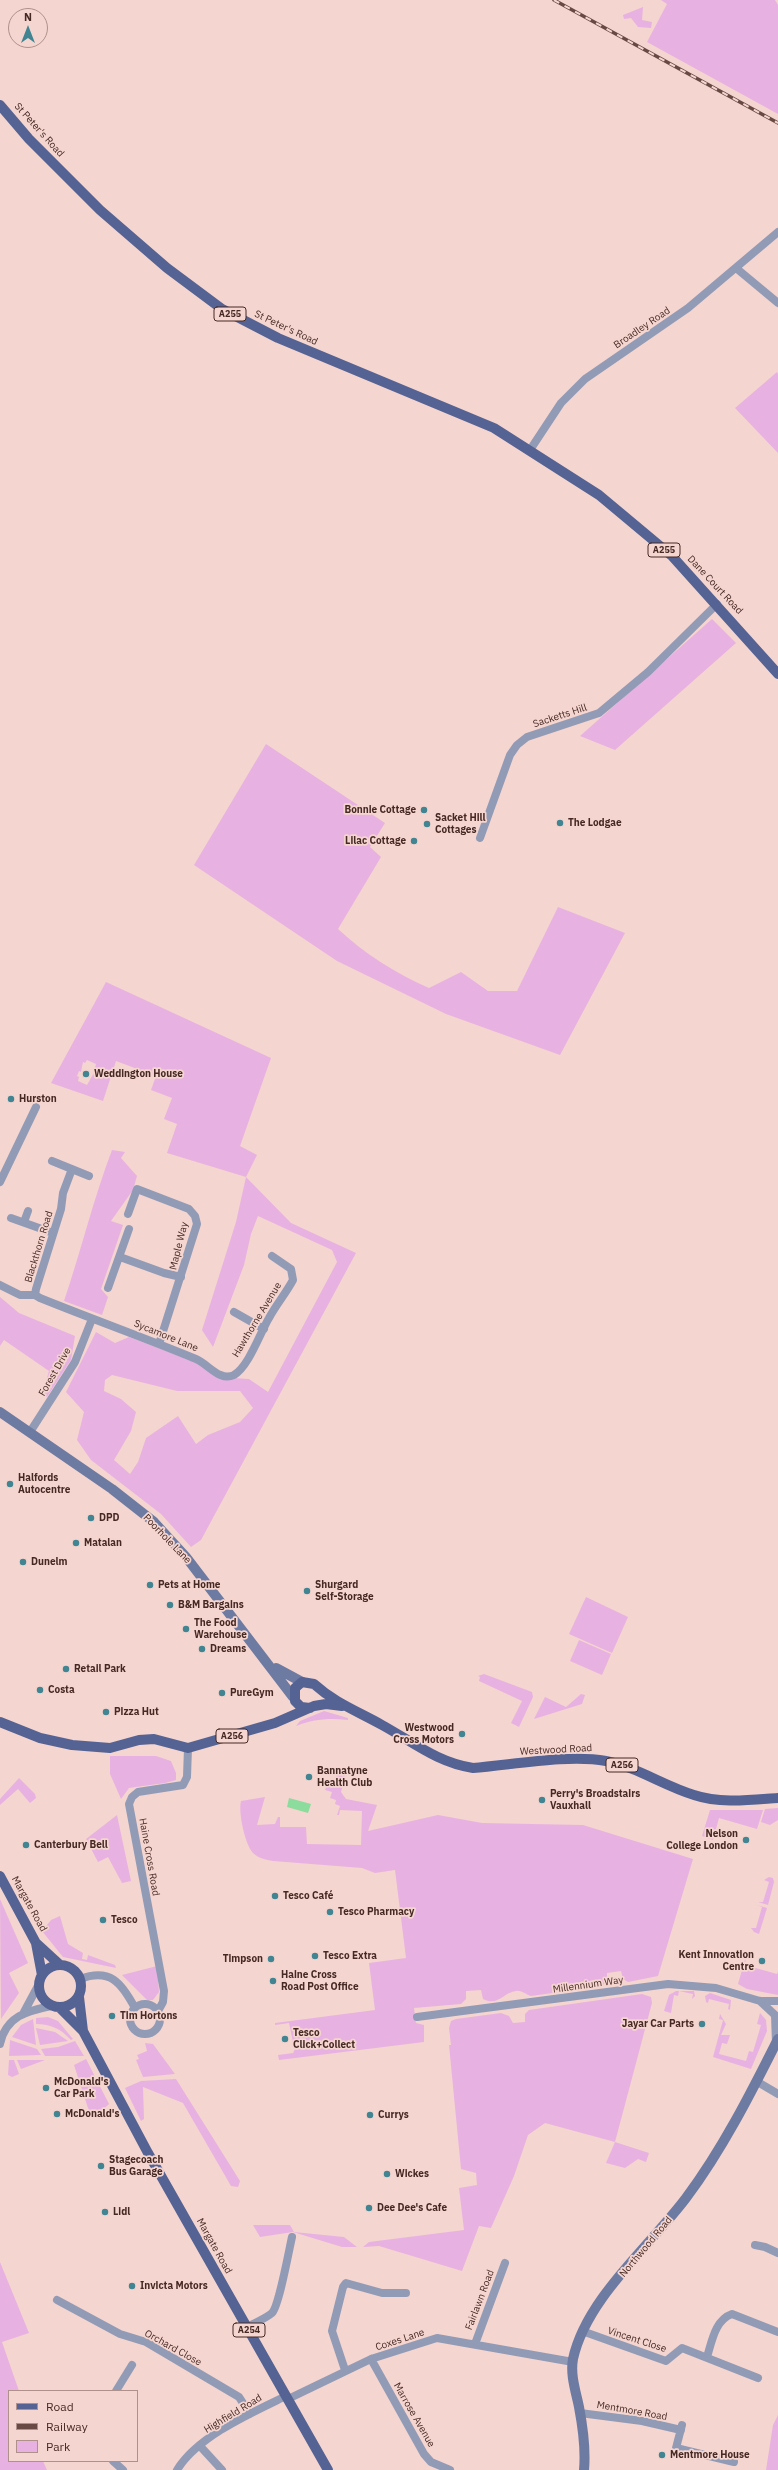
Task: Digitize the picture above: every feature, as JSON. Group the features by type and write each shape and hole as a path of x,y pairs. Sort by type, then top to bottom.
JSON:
{"main road":[{"name":"St Peter's Road","path":"0,105 29,139 100,210 167,268 222,309 278,338 480,421 530,450"},
{"name":"Dane Court Road","path":"530,450 573,477 621,512 672,556 717,604 778,674"},
{"name":"Westwood Road","path":"302,1682 314,1684 342,1706 383,1725 429,1754 454,1765 473,1768 592,1759 614,1763 694,1796 731,1802 778,1798"},
{"path":"275,1723 294,1699 295,1688 302,1682"},
{"path":"312,1707 320,1699 320,1690"},
{"name":"Westwood Road","path":"294,1699 301,1707 312,1707"},
{"name":"Westwood Road","path":"188,1748 275,1723 312,1707 326,1704 342,1706"},
{"path":"0,1722 40,1738 68,1745 110,1748 139,1740 154,1739 188,1748"},
{"name":"Margate Road","path":"0,1876 36,1943 60,1965 72,1969 80,1980 79,1996 83,2031"},
{"name":"Margate Road","path":"36,1943 42,1998 56,2007 83,2031 148,2153 328,2470"},
{"path":"40,1980 53,1966 60,1965"},
{"path":"56,2007 73,2003 79,1996"}],"street":[{"name":"Broadley Road","path":"530,450 561,403 585,379 688,308 778,232"},
{"path":"736,268 778,303"},
{"name":"Sacketts Hill","path":"480,838 510,755 516,745 527,737 598,713 648,672 717,604"},
{"path":"0,1182 36,1107"},
{"path":"52,1161 89,1176"},
{"name":"Blackthorn Road","path":"72,1169 63,1193 36,1295 92,1319"},
{"name":"Maple Way","path":"128,1214 137,1189 189,1209 195,1216 197,1224 159,1344"},
{"path":"24,1222 28,1211"},
{"path":"11,1218 53,1233"},
{"path":"108,1288 129,1229"},
{"name":"Hawthorne Avenue","path":"229,1377 238,1372 294,1277 289,1267 272,1256"},
{"path":"120,1257 164,1273 181,1276"},
{"path":"0,1285 20,1295 36,1295"},
{"path":"234,1312 264,1329"},
{"name":"Sycamore Lane","path":"92,1319 200,1361 220,1375 229,1377"},
{"name":"Forest Drive","path":"30,1432 75,1362 92,1319"},
{"name":"Poorhole Lane","path":"0,1412 112,1489 154,1522 186,1557 270,1664 294,1699"},
{"name":"Poorhole Lane","path":"270,1664 288,1677 302,1682"},
{"name":"Haine Cross Road","path":"158,2011 163,2002 164,1991 130,1804 132,1797 138,1792 183,1785 187,1776 188,1748"},
{"path":"80,1980 97,1974 108,1976 122,1989 135,2008"},
{"path":"0,2044 8,2027 24,2012 40,1980"},
{"name":"Millennium Way","path":"416,2016 668,1984 716,1988 760,2001 778,2001"},
{"name":"Millennium Way","path":"760,2001 775,2015 777,2041"},
{"path":"147,2004 158,2011 161,2018 159,2026 154,2032 144,2034 139,2033 131,2026 130,2015 135,2008 147,2004"},
{"path":"24,2012 56,2007"},
{"name":"Northwood Road","path":"584,2470 584,2444 573,2377 573,2362 582,2330 602,2299 687,2197 756,2081 777,2041"},
{"path":"756,2081 778,2094"},
{"path":"247,2327 272,2313 275,2308 281,2291 286,2248 292,2237"},
{"path":"755,2245 765,2247 778,2254"},
{"name":"Fairlawn Road","path":"474,2344 505,2263"},
{"path":"345,2370 332,2331 343,2287 346,2283 382,2293 406,2293"},
{"name":"Orchard Close","path":"57,2300 120,2334 152,2346 239,2397 250,2414"},
{"path":"707,2357 719,2323 724,2317 732,2314 778,2332"},
{"name":"Vincent Close","path":"582,2330 666,2361 682,2348 758,2378"},
{"name":"Coxes Lane","path":"287,2397 371,2359 437,2338 525,2355 573,2362"},
{"name":"Marrose Avenue","path":"371,2359 424,2454 431,2462 450,2470"},
{"path":"117,2390 132,2364"},
{"name":"Highfield Road","path":"177,2470 200,2446 218,2432 250,2414 287,2397"},
{"name":"Mentmore Road","path":"580,2413 681,2427 676,2448 734,2462"},
{"path":"200,2446 222,2470"},
{"path":"114,2462 123,2470"}],"green space":[{"path":"661,0 775,0 778,5 778,114 647,42 667,4"},
{"path":"643,7 642,20 652,22 651,28 638,27 631,18 624,19 623,15"},
{"path":"777,372 778,374 778,453 735,408"},
{"path":"712,619 736,643 615,750 580,736"},
{"path":"266,744 385,823 370,847 381,857 338,929 370,955 404,976 429,988 461,972 488,991 517,991 558,907 625,933 560,1055 446,1014 337,961 194,865"},
{"path":"106,982 271,1058 240,1146 257,1155 246,1177 167,1153 177,1124 164,1119 172,1098 151,1090 156,1076 116,1061 103,1101 51,1083","holes":["87,1060 96,1064 96,1069 87,1085 78,1081 79,1077 77,1076 79,1071 81,1072 83,1062 85,1063"]},
{"path":"112,1150 125,1152 121,1158 137,1176 133,1190 111,1221 123,1225 101,1289 108,1297 102,1315 64,1301"},
{"path":"246,1177 291,1223 356,1253 201,1540 191,1547 161,1514 91,1460 77,1440 84,1412 66,1392 96,1332 115,1343 129,1337 192,1361 218,1377 249,1379 268,1392 337,1262 332,1250 258,1216 251,1234 244,1265 213,1347 202,1330 236,1222","holes":["112,1375 177,1391 240,1391 253,1408 240,1422 208,1435 196,1444 178,1416 146,1438 138,1462 130,1474 114,1460 131,1431 136,1412 121,1399 104,1391 105,1380"]},
{"path":"0,1297 19,1313 75,1336 71,1360 47,1397 42,1395 49,1371 4,1340 0,1346"},
{"path":"586,1597 628,1617 612,1653 569,1634"},
{"path":"579,1640 611,1654 602,1675 570,1661"},
{"path":"484,1674 532,1692 533,1697 519,1727 511,1723 522,1701 479,1681 480,1677 478,1676"},
{"path":"581,1694 585,1695 582,1704 534,1719 545,1697 566,1707"},
{"path":"324,1711 348,1718 348,1720 322,1720 296,1726 300,1721"},
{"path":"110,1756 156,1756 171,1761 176,1773 176,1780 129,1788 121,1799 110,1774"},
{"path":"338,1771 346,1773 341,1792 346,1799 377,1805 368,1831 438,1815 482,1823 583,1825 693,1859 658,1976 628,1982 623,1979 621,1971 607,1973 607,1981 602,1986 531,1996 520,1991 516,1991 493,2001 483,1999 481,1990 466,1991 466,1999 461,2004 414,2008 416,2023 424,2025 424,2042 279,2060 278,2055 293,2053 296,2047 300,2046 299,2043 293,2042 289,2023 275,2025 275,2023 375,2010 369,1963 406,1958 395,1870 375,1873 362,1868 270,1861 255,1855 247,1843 241,1820 241,1801 265,1797 257,1825 275,1824 278,1817 280,1817 280,1827 306,1827 307,1844 361,1845 362,1811 340,1810 339,1815 337,1815 340,1806 335,1804 336,1800 330,1798 332,1792 325,1790 329,1779 335,1780"},
{"path":"19,1778 35,1794 36,1798 30,1803 18,1789 0,1805 0,1799"},
{"path":"778,1808 778,1820 770,1825 761,1822 765,1809"},
{"path":"710,1810 763,1810 757,1829 719,1818 713,1840 702,1836"},
{"path":"117,1815 131,1881 122,1883 108,1857 98,1862 86,1839"},
{"path":"769,1877 773,1878 774,1882 768,1905 758,1902 763,1902 769,1882 764,1880"},
{"path":"0,1899 28,1963 9,1973 19,1993 1,2019"},
{"path":"757,1905 767,1908 759,1934 754,1932 751,1928 756,1928 762,1907"},
{"path":"60,1916 68,1944 83,1953 82,1959 87,1960 88,1955 115,1965 116,1968 63,1957 42,1931 51,1920"},
{"path":"746,1956 745,1965 777,1974 778,1972 778,1995 747,1989 738,1984"},
{"path":"157,1966 159,1992 153,2000 147,2000 122,1975"},
{"path":"679,1991 678,1996 674,1995 671,2013 664,2011 669,1995"},
{"path":"679,1991 694,1991 695,1996 692,1999 693,1994"},
{"path":"710,1993 731,2000 730,2010 728,2009 729,2004 709,1999 708,2003 706,2002 705,1996"},
{"path":"642,1994 651,1997 652,2003 615,2142 545,2123 528,2135 514,2176 491,2228 479,2226 462,2271 379,2246 363,2247 369,2242 464,2230 459,2188 477,2185 476,2173 461,2169 449,2045 451,2045 449,2028 451,2021 501,2013 509,2016 513,2023 525,2022 525,2014 529,2010"},
{"path":"760,2013 766,2020 767,2031 751,2069 713,2057 723,2020 719,2019 720,2014 726,2024 721,2035 730,2035 727,2044 722,2043 719,2054 746,2061 749,2051 753,2052 761,2025 757,2024"},
{"path":"48,2017 58,2021 73,2039 71,2040 55,2028 36,2024 36,2018"},
{"path":"33,2019 36,2045 12,2037 21,2025"},
{"path":"36,2028 55,2032 68,2041 40,2045"},
{"path":"10,2040 37,2049 41,2055 9,2056"},
{"path":"75,2041 84,2056 45,2056 41,2049 58,2047"},
{"path":"145,2043 153,2044 175,2074 143,2077 136,2060 139,2059 137,2055 147,2051"},
{"path":"86,2059 109,2104 94,2118 88,2108 74,2065"},
{"path":"9,2060 14,2060 19,2074 12,2077 8,2075"},
{"path":"17,2060 45,2060 21,2069"},
{"path":"176,2079 240,2181 238,2187 231,2186 183,2103 143,2087 144,2119 141,2121 125,2088 141,2081"},
{"path":"615,2142 649,2153 646,2162 638,2159 625,2168 606,2163"},
{"path":"253,2225 290,2225 294,2232 344,2237 357,2247 342,2247 293,2232 260,2237"},
{"path":"0,2262 29,2333 2,2342 19,2390 8,2390 8,2462 43,2462 47,2470 0,2470"},
{"path":"778,2415 778,2470 766,2470 773,2425"}],"shaded area":[{"path":"289,1798 311,1804 308,1813 287,1807"}],"railway":[{"path":"554,0 778,123"}],"place":[{"name":"Bonnie Cottage","path":"424,810"},
{"name":"The Lodgae","path":"560,823"},
{"name":"Sacket Hill Cottages","path":"427,824"},
{"name":"Lilac Cottage","path":"414,841"},
{"name":"Weddington House","path":"86,1074"},
{"name":"Hurston","path":"11,1099"},
{"name":"Halfords Autocentre","path":"10,1484"},
{"name":"DPD","path":"91,1518"},
{"name":"Matalan","path":"76,1543"},
{"name":"Dunelm","path":"23,1562"},
{"name":"Pets at Home","path":"150,1585"},
{"name":"Shurgard Self-Storage","path":"307,1591"},
{"name":"B&M Bargains","path":"170,1605"},
{"name":"The Food Warehouse","path":"186,1629"},
{"name":"Dreams","path":"202,1649"},
{"name":"Retail Park","path":"66,1669"},
{"name":"Costa","path":"40,1690"},
{"name":"PureGym","path":"222,1693"},
{"name":"Pizza Hut","path":"106,1712"},
{"name":"Westwood Cross Motors","path":"462,1734"},
{"name":"Bannatyne Health Club","path":"309,1777"},
{"name":"Perry's Broadstairs Vauxhall","path":"542,1800"},
{"name":"Nelson College London","path":"746,1840"},
{"name":"Canterbury Bell","path":"26,1845"},
{"name":"Tesco Café","path":"275,1896"},
{"name":"Tesco Pharmacy","path":"330,1912"},
{"name":"Tesco","path":"103,1920"},
{"name":"Tesco Extra","path":"315,1956"},
{"name":"Timpson","path":"271,1959"},
{"name":"Kent Innovation Centre","path":"762,1961"},
{"name":"Haine Cross Road Post Office","path":"273,1981"},
{"name":"Tim Hortons","path":"112,2016"},
{"name":"Jayar Car Parts","path":"702,2024"},
{"name":"Tesco Click+Collect","path":"285,2039"},
{"name":"McDonald's Car Park","path":"46,2088"},
{"name":"McDonald's","path":"57,2114"},
{"name":"Currys","path":"370,2115"},
{"name":"Stagecoach Bus Garage","path":"101,2166"},
{"name":"Wickes","path":"387,2174"},
{"name":"Dee Dee's Cafe","path":"369,2208"},
{"name":"Lidl","path":"105,2212"},
{"name":"Invicta Motors","path":"132,2286"},
{"name":"Mentmore House","path":"662,2455"}]}
